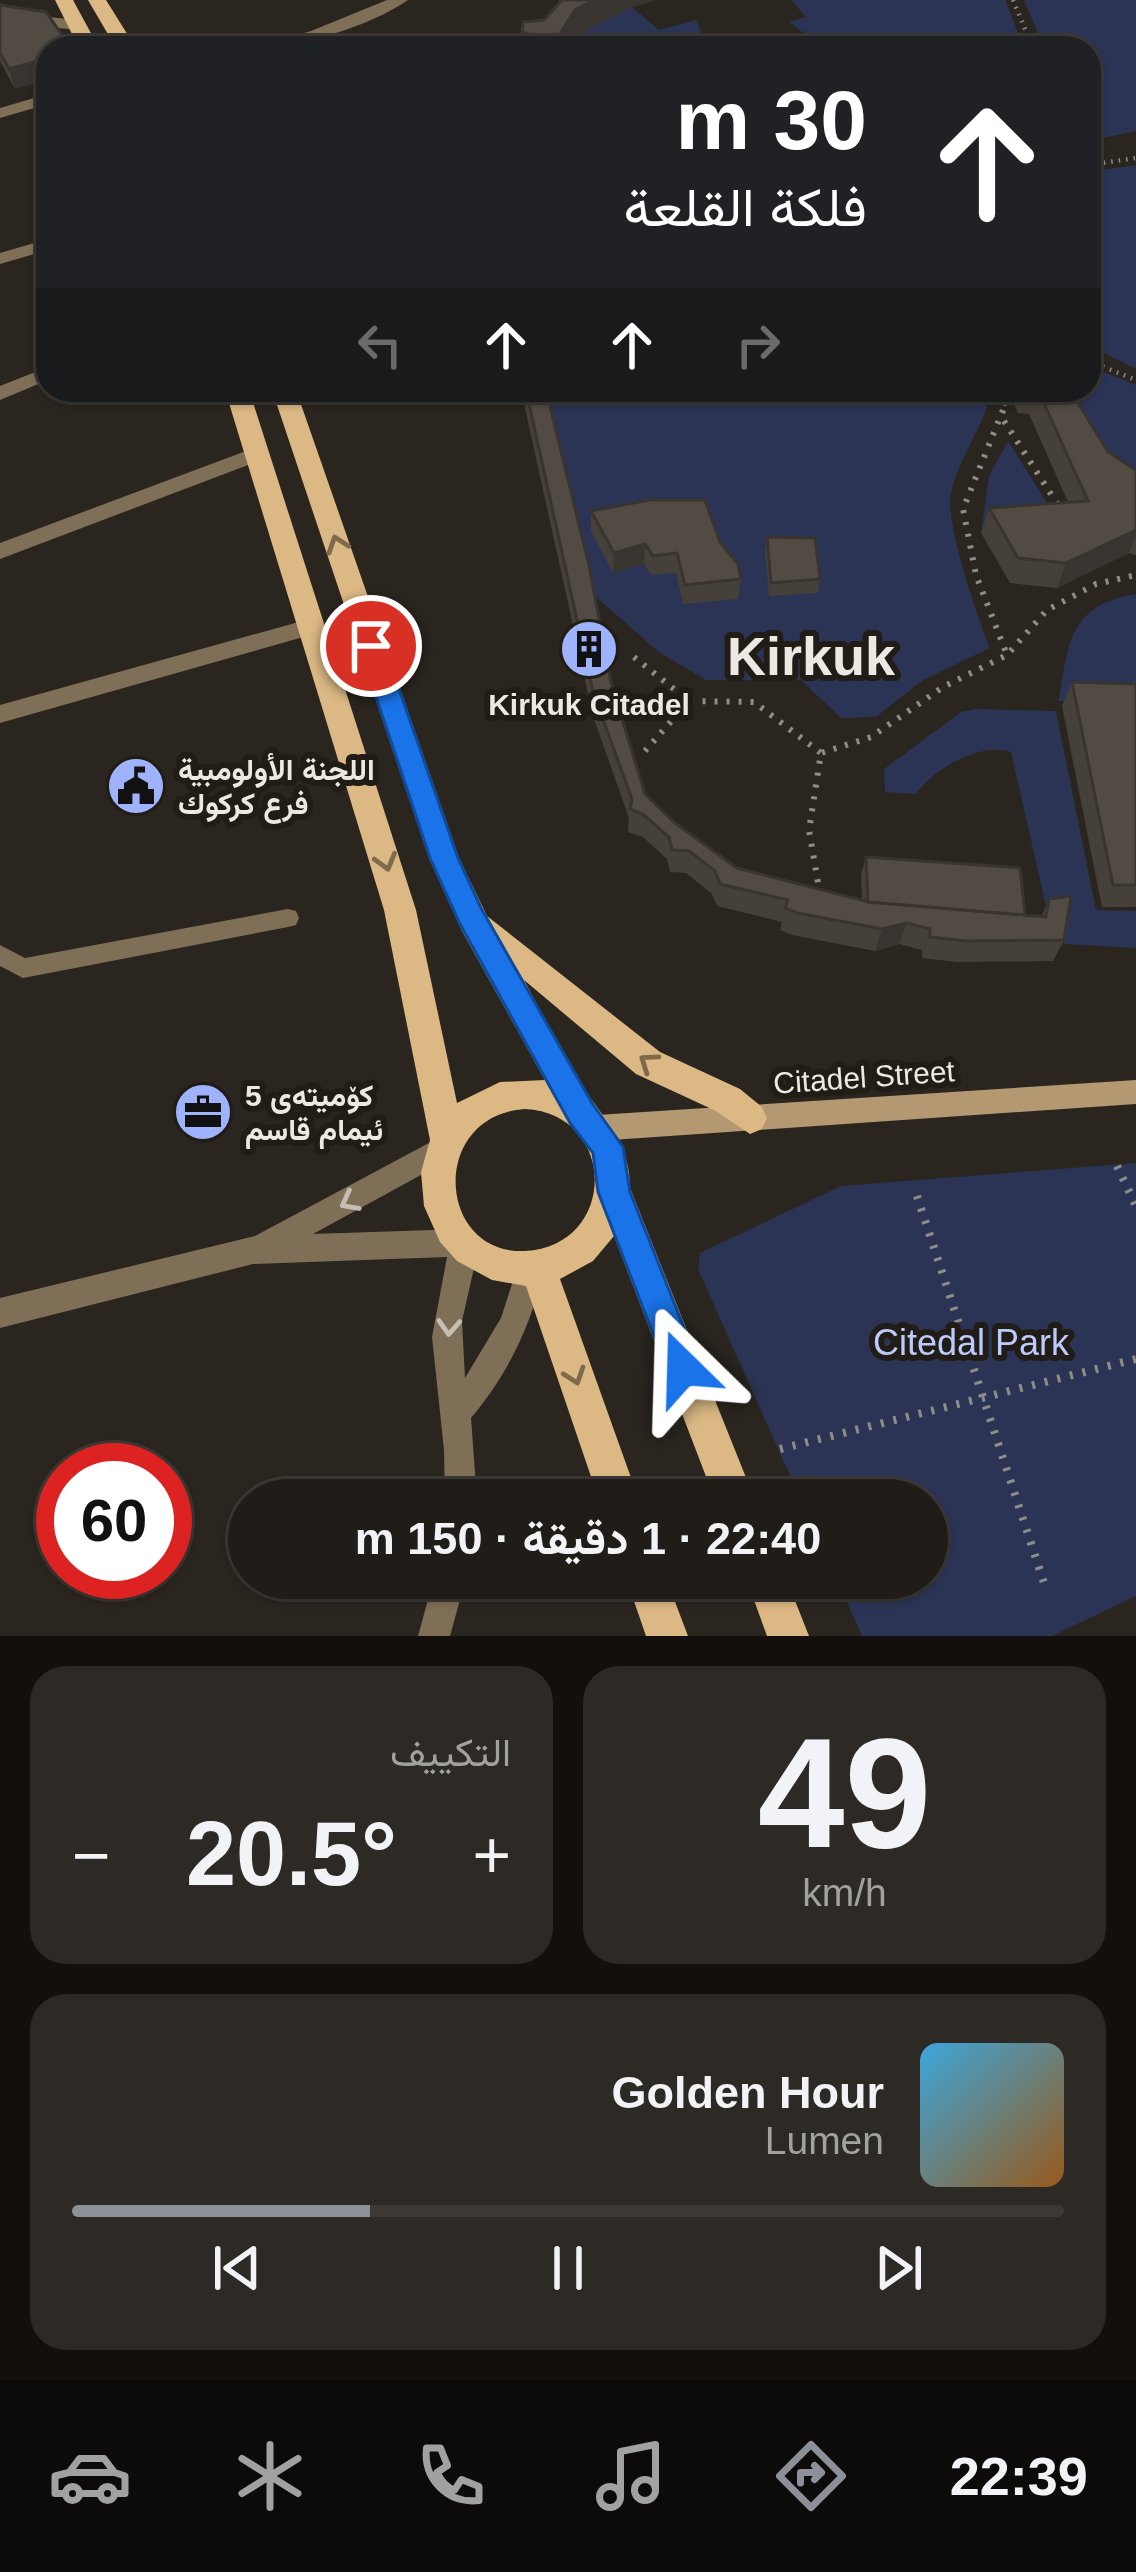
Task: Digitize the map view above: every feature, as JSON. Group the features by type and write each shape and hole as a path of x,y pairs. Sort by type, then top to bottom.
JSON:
{"main road":[{"path":"64,0 83,36"},
{"path":"97,0 119,36"},
{"path":"241,402 400,910 444,1144"},
{"path":"288,402 444,858 473,921 614,1169 614,1192 727,1479"},
{"path":"473,921 648,1063 728,1100 750,1118"},
{"path":"589,1120 534,1095 508,1096 484,1104 463,1119 444,1144 435,1174 436,1198 445,1222 464,1244 507,1265 534,1266 559,1259 596,1232 614,1192"},
{"path":"534,1266 611,1479"},
{"path":"654,1599 667,1636"},
{"path":"774,1599 788,1636"}],"street":[{"path":"308,36 400,0"},
{"path":"0,17 77,25"},
{"path":"0,113 36,102"},
{"path":"0,259 36,248"},
{"path":"0,394 36,378"},
{"path":"0,551 257,454"},
{"path":"0,714 313,626"},
{"name":"Citadel Street","path":"589,1120 750,1118 1136,1092"},
{"path":"253,1250 444,1144"},
{"path":"0,1313 253,1250 464,1244 447,1325 448,1368 458,1410 460,1479"},
{"path":"458,1410 486,1378 508,1342 534,1266"},
{"path":"434,1636 445,1599"}],"lane":[{"path":"0,955 23,968 288,918"}],"path":[{"path":"1013,0 1028,36"},
{"path":"1101,163 1136,158"},
{"path":"1101,366 1136,380"},
{"path":"1006,402 1004,422 964,497 982,597 1007,655"},
{"path":"1004,422 1059,506"},
{"path":"821,753 872,737 943,687 1007,655 1047,610 1096,584 1136,575"},
{"path":"634,657 689,700 754,702 821,753"},
{"path":"646,751 689,700"},
{"path":"821,753 809,830 824,913"},
{"path":"1117,1166 1136,1206"},
{"path":"917,1196 1046,1589"},
{"path":"781,1449 1136,1359"}],"green space":[{"path":"791,0 1005,0 1019,36 807,36 789,22 806,17"},
{"path":"1024,0 1136,0 1136,131 1101,138 1101,36 1039,36"},
{"path":"632,7 659,30 696,20 703,36 574,36"},
{"path":"1136,165 1136,369 1101,352 1101,170"},
{"path":"1101,371 1136,385 1136,499 1032,402 1101,402"},
{"path":"544,402 988,402 954,481 950,508 964,571 990,648 923,680 876,717 841,718 801,680 706,680 660,653 588,590"},
{"path":"1008,441 1062,527 981,533 989,476"},
{"path":"1136,594 1136,704 1059,701 1065,661 1085,617 1114,599"},
{"path":"1056,711 1096,910 1136,911 1136,948 1064,944 1062,916 1048,915 1011,752 972,754 934,775 916,794 885,792 884,769 961,712"},
{"name":"Citedal Park","path":"1136,1163 1136,1596 1052,1636 862,1636 845,1599 948,1599 948,1479 792,1479 698,1269 700,1253 841,1186"}],"building":[{"path":"562,0 595,0 575,10 559,36 522,32 523,22 544,20"},
{"path":"0,5 46,12 63,36 36,36 36,61 9,69 0,53"},
{"path":"529,402 549,402 589,565 611,683 645,794 675,823 737,868 869,902 1046,917 1049,899 1071,896 1064,940 930,937 930,929 907,923 882,929 797,913 785,908 788,900 720,884 715,871 689,851 672,850 669,837 630,809 632,799 593,692"},
{"path":"1043,402 1077,402 1108,452 1136,470 1136,530 1066,563 1018,558 989,508 1088,501"},
{"path":"649,500 705,500 720,542 738,564 741,579 685,585 677,553 653,556 645,544 614,553 591,511"},
{"path":"767,537 815,538 820,579 771,583"},
{"path":"1072,682 1136,684 1136,885 1113,885"},
{"path":"866,857 1020,868 1025,915 868,902"}],"place":[{"name":"Kirkuk Citadel","path":"589,649"},
{"name":"اللجنة الأولومبية فرع كركوك","path":"136,786"},
{"name":"کۆمیتەی 5 ئیمام قاسم","path":"203,1112"}],"district":[{"name":"Kirkuk","path":"811,656"}],"route":[{"path":"371,646 444,858 470,916 581,1113 608,1147 614,1192 683,1368"}]}
